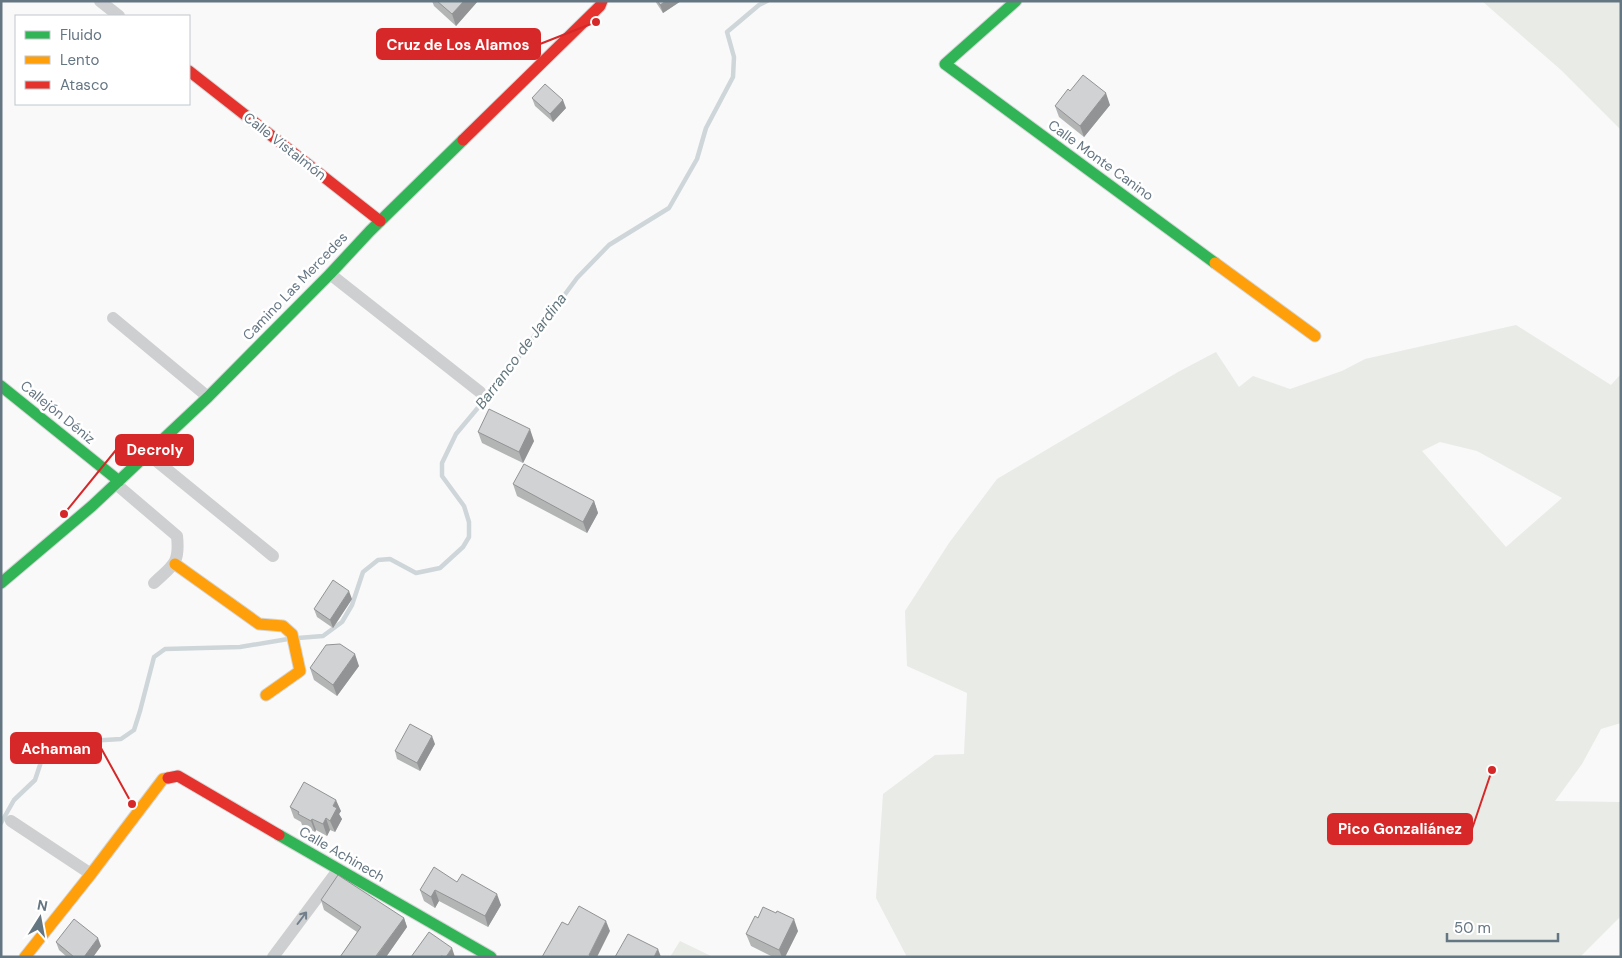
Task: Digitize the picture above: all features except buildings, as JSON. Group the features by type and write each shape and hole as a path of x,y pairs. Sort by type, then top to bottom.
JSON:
{"street":[{"path":"100,1 118,15"},
{"name":"Camino Las Mercedes","path":"1,583 117,483 208,396 380,221 600,6 602,1"},
{"name":"Calle Monte Canino","path":"1016,1 944,64 1315,336"},
{"name":"Calle Vistalmón","path":"190,72 380,221"},
{"path":"330,274 480,392"},
{"path":"113,318 208,396"},
{"name":"Callejón Déniz","path":"1,386 117,483"},
{"path":"148,454 273,556"},
{"path":"117,483 177,536 178,547 175,564 154,583"},
{"path":"175,564 259,624 283,626 293,640 300,671 266,695"},
{"name":"Calle Achinech","path":"91,874 163,779 178,776 434,929 491,957"},
{"path":"11,821 91,874 25,957"},
{"path":"273,957 338,870"}],"shaded area":[{"path":"1482,1 1621,1 1621,130 1561,70"},
{"path":"1516,325 1611,385 1621,374 1621,723 1601,729 1582,764 1555,801 1621,802 1621,916 1580,957 907,957 876,898 883,794 935,755 964,754 967,693 907,666 905,611 949,543 997,479 1178,372 1216,352 1239,387 1253,376 1290,389 1342,371 1365,359","holes":["1440,442 1477,451 1562,498 1506,547 1422,451"]},
{"path":"680,941 713,957 670,957"}],"waterway":[{"name":"Barranco de Jardina","path":"298,638 323,636 342,622 352,605 363,572 378,560 390,559 416,573 440,568 463,547 469,537 469,522 464,506 442,476 442,463 456,434 507,373 577,278 609,245 669,208 697,159 706,128 733,77 734,57 727,32 759,5 767,1"},
{"name":"Barranco de Jardina","path":"1,823 14,800 35,780 43,756 55,746 72,742 121,739 134,730 154,657 165,649 240,647 288,639"}],"traffic: fast":[{"path":"1016,1 945,64 1215,263"},
{"path":"1,583 92,506 208,397 370,231 463,140"},
{"path":"1,386 119,481"},
{"path":"279,835 491,957"}],"traffic: slow":[{"path":"1215,263 1315,336"},
{"path":"175,564 259,624 283,626 292,634 300,671 266,695"},
{"path":"25,957 163,779 168,778"}],"traffic: jam":[{"path":"463,140 600,6 602,1"},
{"path":"190,72 380,221"},
{"path":"168,778 178,776 279,835"}],"place":[{"name":"Cruz de Los Alamos","path":"596,22"},
{"name":"Decroly","path":"64,514"},
{"name":"Pico Gonzaliánez","path":"1492,770"},
{"name":"Achaman","path":"132,804"}]}
